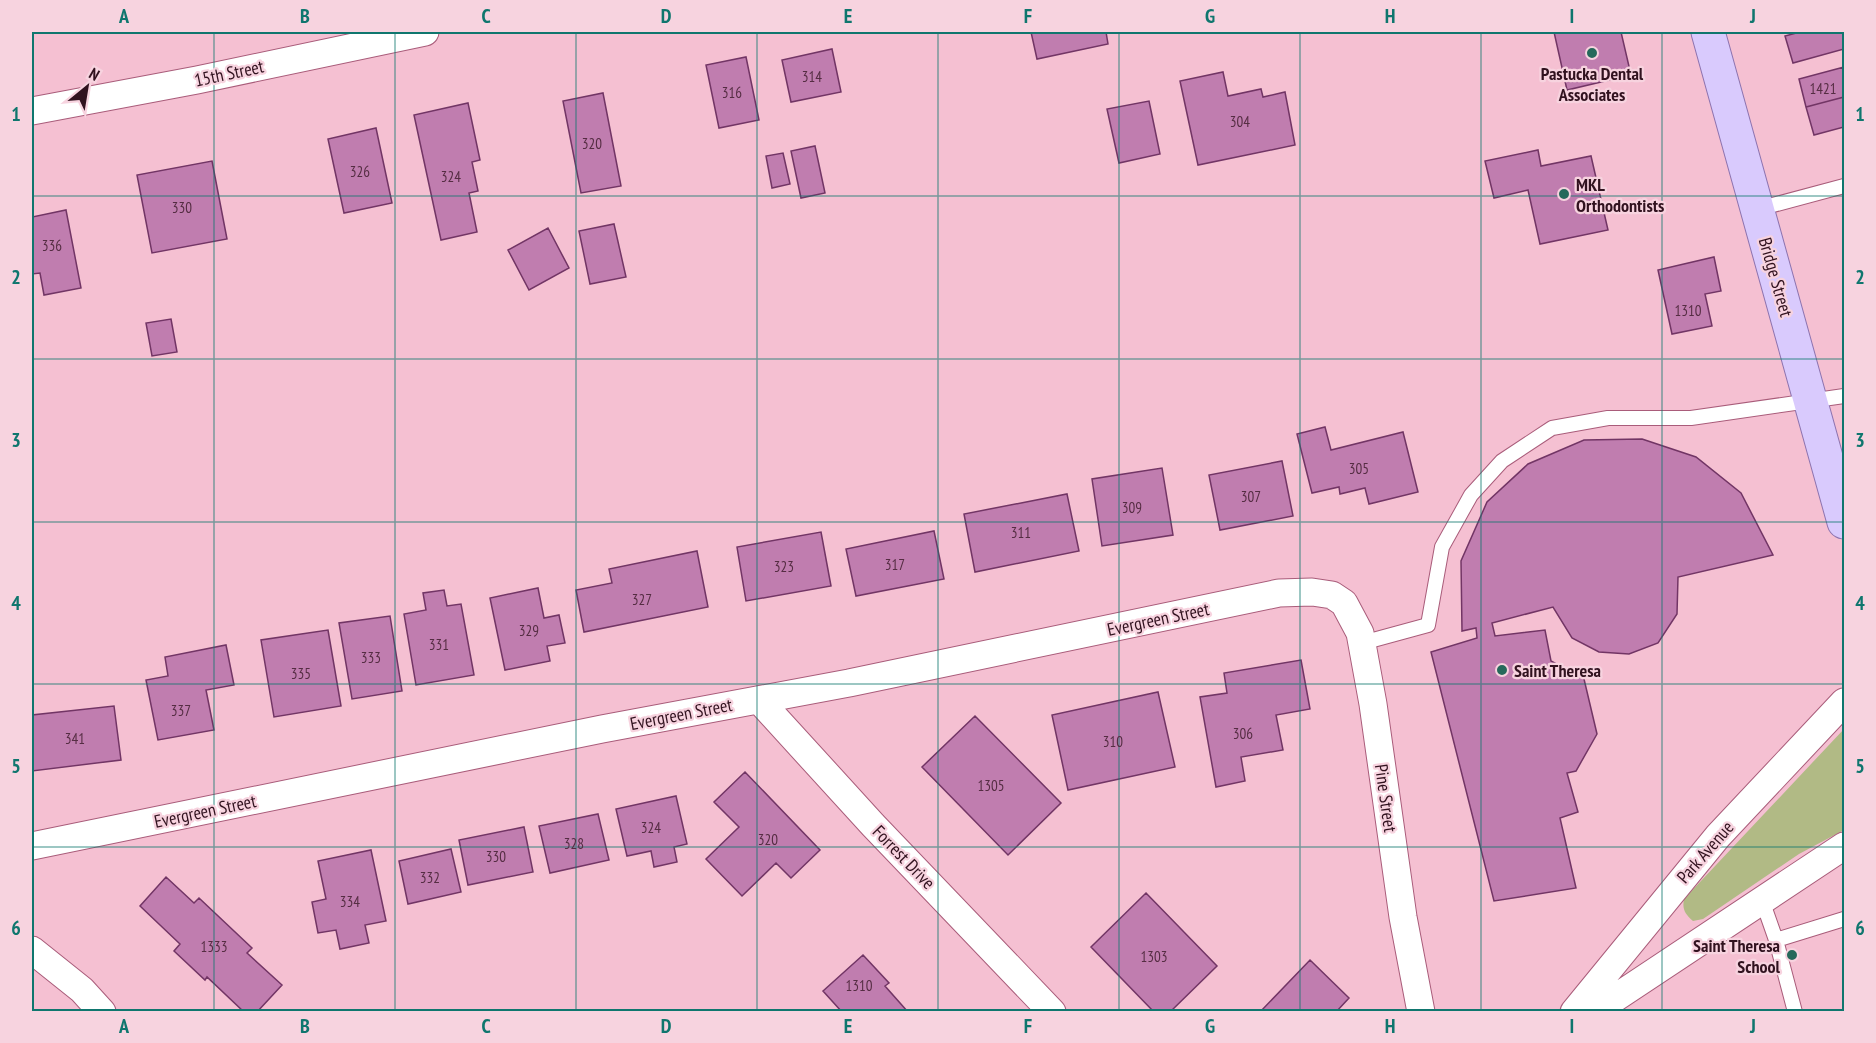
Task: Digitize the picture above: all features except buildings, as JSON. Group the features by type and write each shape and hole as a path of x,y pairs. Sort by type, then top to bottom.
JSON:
{"main road":[{"name":"Bridge Street","path":"1708,32 1845,522"}],"street":[{"name":"15th Street","path":"32,111 197,80 425,32"},
{"name":"Evergreen Street","path":"32,846 1279,593 1312,592 1332,595"},
{"name":"Pine Street","path":"1332,595 1344,603 1351,612 1360,633 1373,704 1403,917 1421,1011"},
{"name":"Forrest Drive","path":"759,700 873,825 1052,1011"},
{"name":"Park Avenue","path":"1574,1011 1718,836 1845,702"},
{"path":"1594,1011 1845,846"},
{"path":"32,950 82,990 102,1011"}],"lane":[{"path":"1758,209 1845,186"},
{"path":"1362,643 1428,625 1442,547 1471,495 1502,461 1552,428 1608,418 1691,418 1845,396"},
{"path":"1762,900 1776,940 1795,1011"},
{"path":"1776,940 1845,919"}],"green space":[{"path":"1844,729 1844,830 1799,854 1703,919 1693,921 1685,911 1684,899"}],"place":[{"name":"Pastucka Dental Associates","path":"1592,53"},
{"name":"MKL Orthodontists","path":"1564,194"},
{"name":"Saint Theresa","path":"1502,670"},
{"name":"Saint Theresa School","path":"1792,955"}]}
